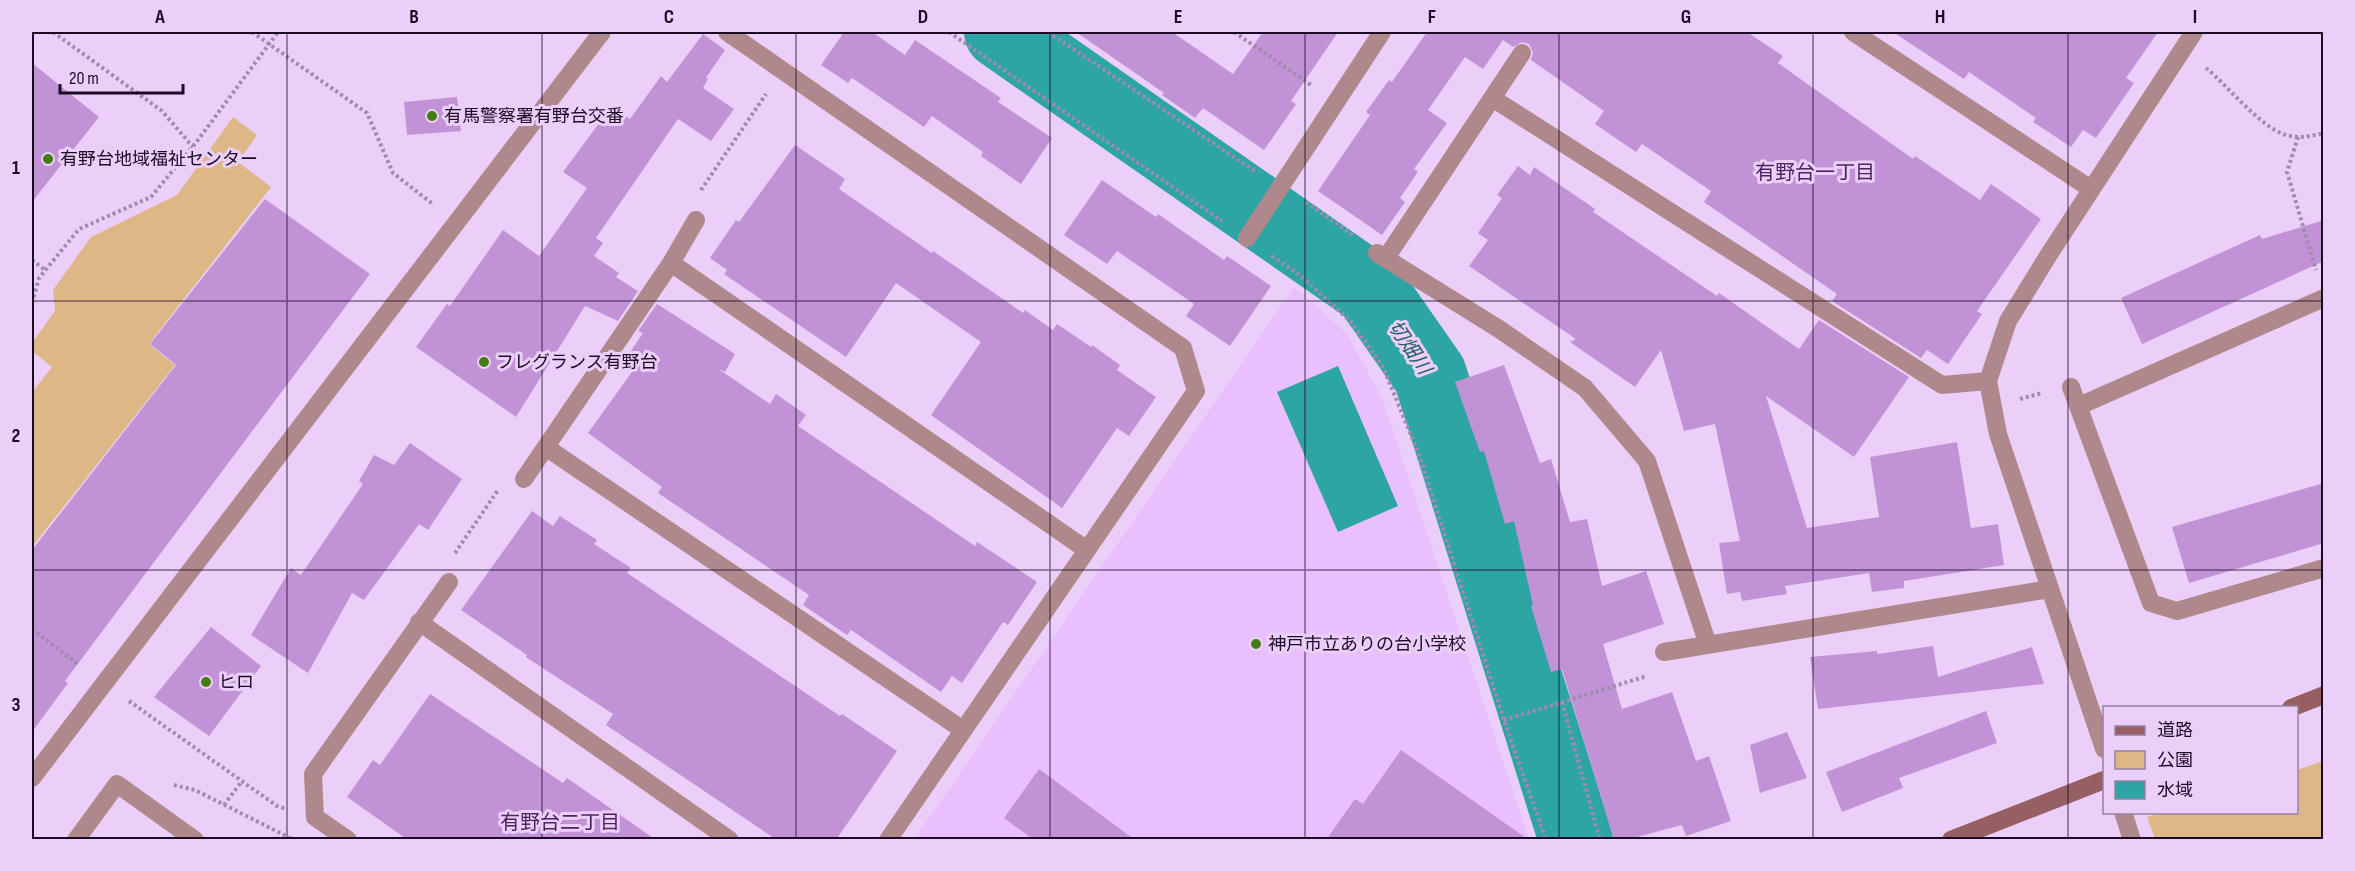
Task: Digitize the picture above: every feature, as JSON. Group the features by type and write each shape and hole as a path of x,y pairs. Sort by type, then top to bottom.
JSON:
{"street":[{"path":"32,778 602,32"},
{"path":"728,32 1184,348 1196,391 888,840"},
{"path":"1250,233 1382,32"},
{"path":"1853,32 2091,189"},
{"path":"2103,746 1998,434 1988,381 2008,321 2194,32"},
{"path":"1522,53 1381,256 1499,328 1585,388 1647,461 1708,645"},
{"path":"1492,98 1942,385 1988,381"},
{"path":"526,478 671,263 694,223"},
{"path":"671,263 1087,550"},
{"path":"2324,298 2074,394 2151,603 2177,611 2324,568"},
{"path":"547,448 963,730"},
{"path":"348,840 315,817 313,774 447,584"},
{"path":"1666,652 2050,589"},
{"path":"419,622 730,840"},
{"path":"2296,706 2324,695"},
{"path":"1952,840 2103,780"},
{"path":"76,840 117,784 195,840"},
{"path":"2123,814 2132,840"}],"path":[{"path":"53,32 162,111 193,147"},
{"path":"252,32 367,113 393,173 456,222"},
{"path":"32,303 39,278 79,229 151,197 193,147 278,32"},
{"path":"949,32 1250,233 1351,322 1383,367 1420,457 1504,720 1546,840"},
{"path":"958,38 963,32"},
{"path":"1048,32 1247,167 1276,193 1295,195 1381,256"},
{"path":"1234,32 1336,102"},
{"path":"2183,49 2217,77 2260,119 2285,135 2307,137 2324,133"},
{"path":"694,223 686,218 689,207 782,70"},
{"path":"2298,137 2287,172 2317,272"},
{"path":"32,260 45,270"},
{"path":"1993,408 2056,389 2074,394"},
{"path":"447,584 439,575 514,466 526,478"},
{"path":"32,629 104,684 278,806"},
{"path":"1504,720 1671,669 1666,652"},
{"path":"1562,702 1600,840"},
{"path":"224,805 242,781"},
{"path":"149,806 166,783 195,790 293,840"}],"shaded area":[{"name":"神戸市立ありの台小学校","path":"1294,287 1347,334 1383,400 1529,839 914,840"}],"green space":[{"path":"233,117 257,135 238,162 271,187 149,344 175,365 32,547 32,392 52,367 32,351 32,343 55,311 53,290 91,237 177,195"},
{"path":"2323,761 2323,839 2155,839 2147,817 2158,814 2298,814 2298,770"}],"water":[{"path":"1338,366 1398,506 1338,532 1277,392"}],"building":[{"path":"844,32 872,32 905,55 915,40 1001,98 998,102 1052,138 1021,184 981,156 983,152 932,116 924,127 852,78 848,83 821,65"},
{"path":"1076,32 1172,32 1233,74 1263,32 1338,32 1291,101 1296,104 1264,150 1203,108 1195,118 1162,95 1164,93"},
{"path":"1427,32 1747,32 1783,56 1778,63 1913,159 1915,156 1980,200 1991,184 2041,219 1977,311 1982,314 1948,364 1927,350 1921,358 1832,301 1837,294 1704,202 1711,191 1642,144 1636,152 1595,124 1604,111 1531,60 1533,53 1529,44 1522,42 1513,47 1503,40 1483,69 1465,57 1428,110 1447,123 1414,169 1418,172 1400,198 1405,202 1382,235 1318,191 1370,115 1366,112 1389,80 1392,82"},
{"path":"1893,32 2158,32 2126,78 2134,83 2096,138 2083,130 2071,147 2033,122 2036,118 1969,72 1964,79"},
{"path":"703,34 725,50 706,78 708,79 703,88 734,109 711,141 678,119 596,238 603,243 594,256 619,273 616,277 638,291 618,321 585,306 516,417 416,347 447,304 450,306 503,230 539,256 587,188 563,172 611,107 630,119 661,76 667,82"},
{"name":"有野台地域福祉センター","path":"32,63 99,117 32,202"},
{"name":"有馬警察署有野台交番","path":"457,97 461,131 407,135 404,102"},
{"path":"795,145 845,179 839,189 1023,313 1025,310 1053,330 1057,324 1091,347 1092,345 1120,365 1117,370 1156,397 1129,436 1117,428 1062,508 931,415 981,342 896,283 846,357 724,274 727,270 710,258 736,220 739,222"},
{"path":"1518,166 1530,175 1534,167 1595,209 1593,212 1717,296 1719,293 1799,349 1819,320 1909,377 1854,457 1766,396 1807,528 1879,517 1870,457 1957,442 1971,528 1998,524 2004,565 1904,581 1904,588 1872,592 1869,573 1785,586 1787,594 1742,601 1740,592 1727,594 1719,543 1740,541 1715,424 1684,431 1661,350 1635,387 1570,342 1576,339 1469,266 1488,240 1478,233 1502,198 1497,195"},
{"path":"1102,180 1156,217 1158,214 1224,260 1227,256 1271,286 1230,346 1186,316 1194,304 1117,251 1107,264 1064,235"},
{"path":"265,199 370,274 65,681 68,683 32,732 32,550 176,365 150,344"},
{"path":"2324,220 2324,261 2142,344 2121,298 2260,235 2262,239"},
{"path":"657,304 735,354 725,372 717,368 770,404 776,394 806,415 798,426 975,546 977,542 1037,582 1008,625 1003,622 962,683 952,676 941,692 851,630 847,635 803,605 809,595 658,493 662,487 588,433 642,358 631,351 643,333 638,331"},
{"path":"1504,365 1540,463 1551,459 1570,522 1587,519 1602,586 1646,571 1664,624 1603,644 1622,709 1672,692 1696,761 1709,756 1731,821 1686,836 1682,825 1626,840 1614,840 1562,669 1551,672 1531,606 1533,605 1514,521 1505,524 1484,451 1480,452 1455,382"},
{"path":"410,443 462,479 428,530 419,524 364,600 352,593 308,673 251,635 291,568 301,575 363,484 359,481 374,455 394,465"},
{"path":"2324,483 2324,543 2189,583 2172,527"},
{"path":"532,511 553,526 560,516 597,540 594,544 631,568 627,573 840,716 842,714 897,751 836,840 777,840 606,725 613,714 526,657 527,655 461,610"},
{"path":"211,627 261,666 209,736 154,697"},
{"path":"1933,646 1938,677 2032,647 2044,684 1818,709 1810,657 1877,651 1877,654"},
{"path":"430,694 563,783 567,778 656,840 408,840 347,797 373,760 380,765"},
{"path":"1986,711 1997,743 1899,778 1903,788 1842,812 1826,772"},
{"path":"1787,732 1807,778 1760,793 1750,745"},
{"path":"1401,750 1529,840 1326,840 1355,799 1363,804"},
{"path":"1039,769 1135,840 1034,840 1004,818"}],"waterway":[{"name":"切畑川","path":"1001,32 1370,289 1430,375 1576,840"}],"place":[{"name":"有馬警察署有野台交番","path":"432,116"},
{"name":"有野台地域福祉センター","path":"48,159"},
{"name":"フレグランス有野台","path":"484,362"},
{"name":"神戸市立ありの台小学校","path":"1256,644"},
{"name":"ヒロ","path":"206,682"}],"district":[{"name":"有野台一丁目","path":"1815,172"},
{"name":"有野台二丁目","path":"560,822"}]}
